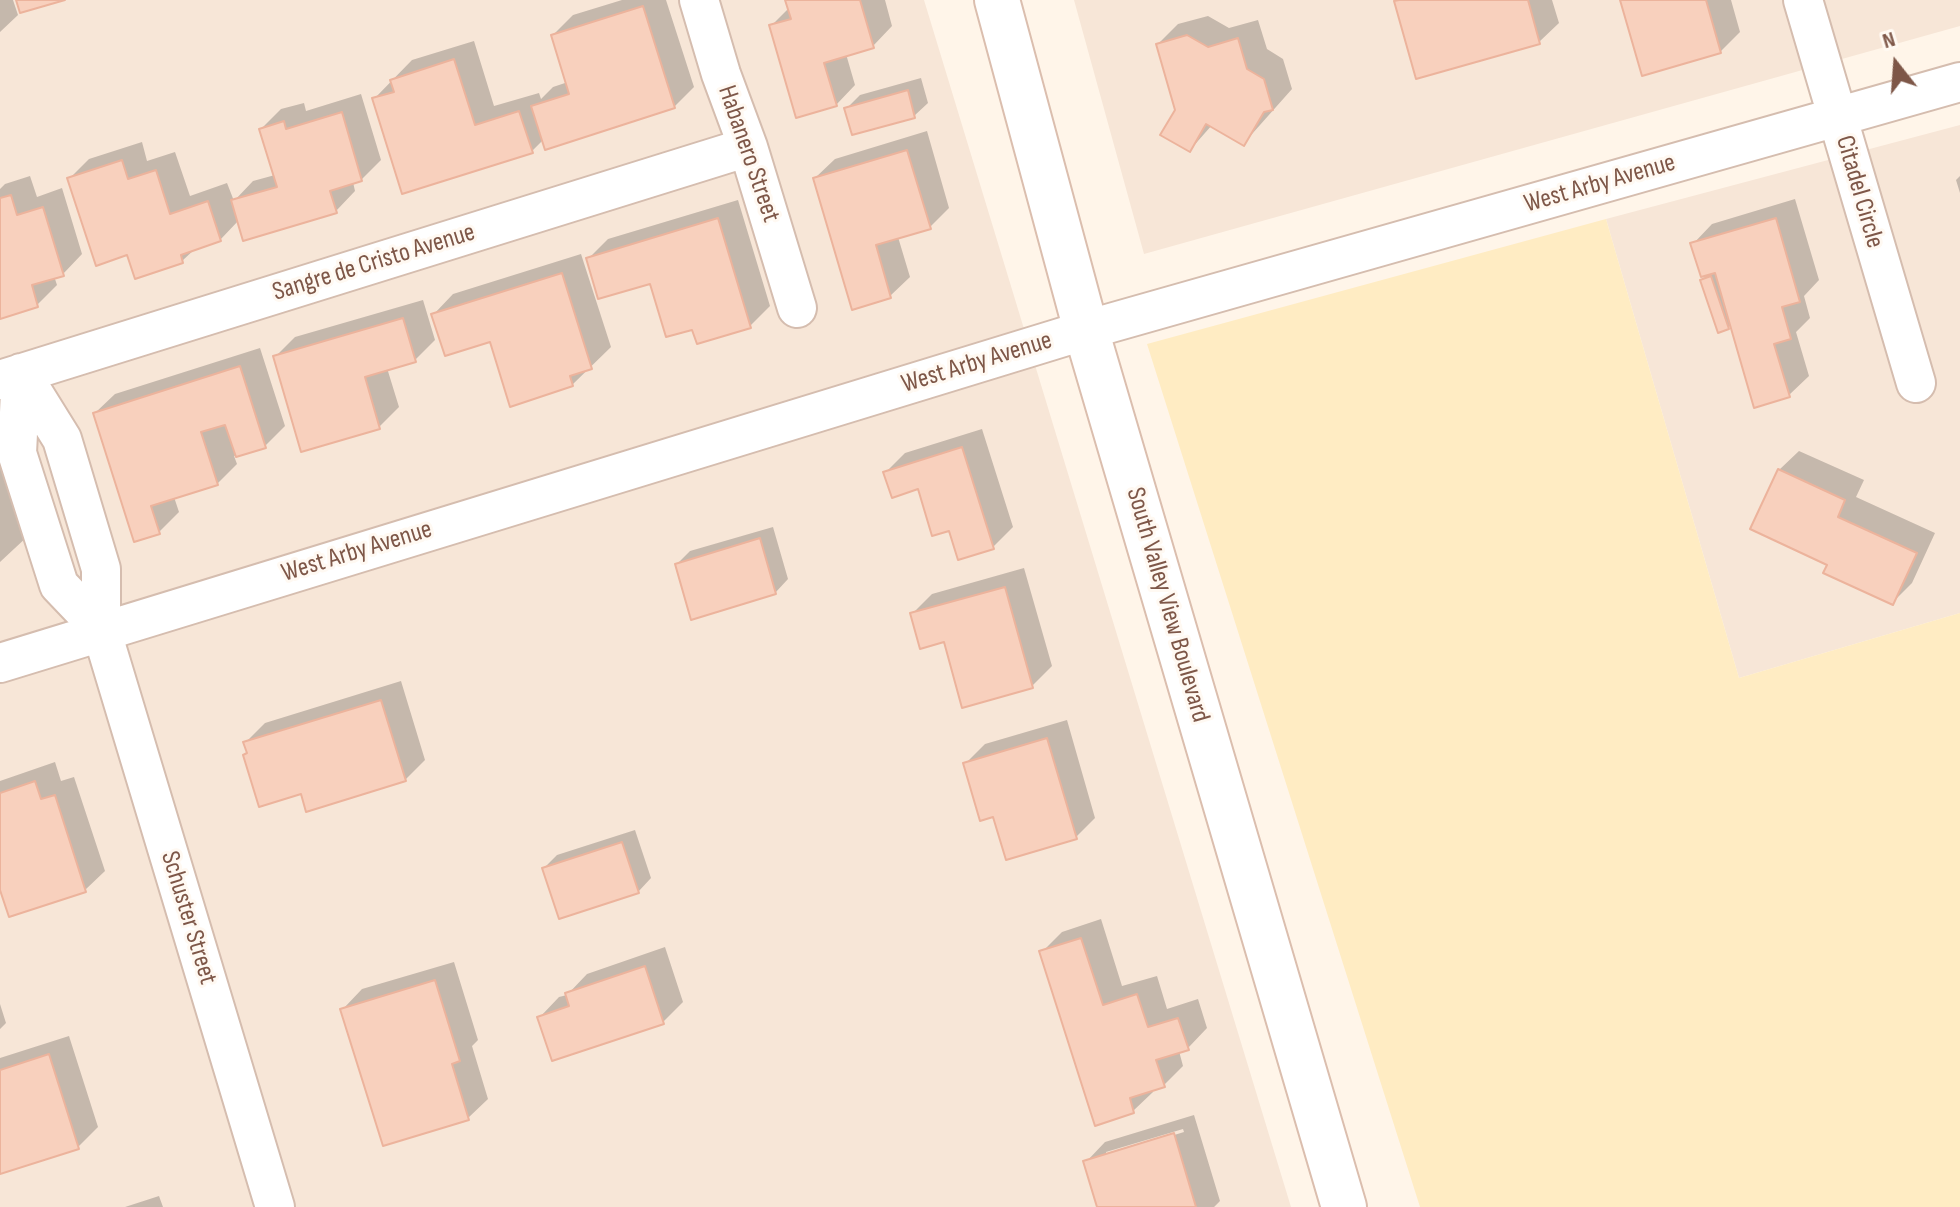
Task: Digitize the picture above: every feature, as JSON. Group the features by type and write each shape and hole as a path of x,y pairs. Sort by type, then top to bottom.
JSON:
{"main road":[{"name":"South Valley View Boulevard","path":"997,0 1086,330 1344,1207"}],"street":[{"name":"Habanero Street","path":"699,0 797,308"},
{"name":"Citadel Circle","path":"1803,0 1916,383"},
{"name":"West Arby Avenue","path":"0,663 101,629 1086,330 1960,82"},
{"name":"Sangre de Cristo Avenue","path":"11,376 748,147"},
{"name":"Schuster Street","path":"11,376 17,453 59,585 101,629 275,1207"}],"shaded area":[{"path":"0,0 924,0 1291,1207 0,1207"},
{"path":"1074,0 1960,0 1960,26 1144,254"},
{"path":"1960,125 1960,613 1739,678 1606,219"}],"sand":[{"path":"1606,219 1739,678 1960,613 1960,1207 1420,1207 1147,344"}],"building":[{"path":"16,0 65,0 20,13"},
{"path":"785,0 860,0 874,48 824,63 837,106 796,118 769,25 791,19"},
{"path":"1528,0 1540,44 1416,79 1394,1"},
{"path":"1620,0 1706,0 1721,53 1642,76"},
{"path":"643,6 675,108 545,150 531,106 569,94 551,35"},
{"path":"1187,35 1208,47 1238,38 1247,69 1264,79 1273,110 1264,112 1244,146 1206,124 1190,152 1160,135 1175,110 1156,44"},
{"path":"454,59 475,125 519,111 533,153 402,194 372,98 394,92 390,80"},
{"path":"908,90 915,118 852,135 844,108"},
{"path":"342,112 362,181 330,191 337,213 243,241 231,200 277,187 259,129 284,121 286,129"},
{"path":"907,150 931,229 876,245 891,298 852,310 813,178"},
{"path":"122,160 128,179 156,170 170,214 208,201 221,241 181,255 183,263 135,279 127,255 96,266 67,178"},
{"path":"11,195 17,215 43,207 64,276 32,285 38,307 0,319 0,198"},
{"path":"718,218 751,328 697,344 692,330 666,337 650,284 598,299 586,258"},
{"path":"1776,218 1800,302 1782,307 1791,339 1774,344 1790,397 1754,408 1715,273 1701,277 1690,243"},
{"path":"562,273 592,369 570,376 573,386 510,407 490,342 445,356 431,314"},
{"path":"1711,276 1729,329 1718,333 1700,280"},
{"path":"403,318 416,362 365,377 380,429 301,452 273,356"},
{"path":"240,366 266,448 236,457 225,425 201,432 218,485 151,506 160,534 134,542 93,413"},
{"path":"962,447 994,549 958,560 949,531 932,536 918,489 892,498 883,472"},
{"path":"1778,469 1845,500 1838,517 1917,553 1893,605 1823,573 1827,565 1750,529"},
{"path":"760,538 776,594 691,620 675,564"},
{"path":"1005,587 1033,688 962,708 944,642 920,649 910,613"},
{"path":"381,700 406,781 306,812 301,794 259,807 243,755 247,753 243,742"},
{"path":"1047,738 1077,839 1006,860 993,817 980,821 963,763"},
{"path":"35,781 41,799 55,795 86,892 9,917 0,890 0,793"},
{"path":"622,842 639,893 559,919 542,868"},
{"path":"1081,938 1103,1005 1137,994 1148,1027 1178,1018 1189,1050 1156,1060 1165,1087 1130,1098 1134,1113 1095,1126 1039,951"},
{"path":"645,966 664,1024 552,1061 537,1017 569,1006 565,993"},
{"path":"435,980 460,1061 452,1064 469,1120 383,1146 340,1009"},
{"path":"49,1054 79,1149 0,1174 0,1070"},
{"path":"1174,1133 1196,1207 1097,1207 1083,1161"}]}
